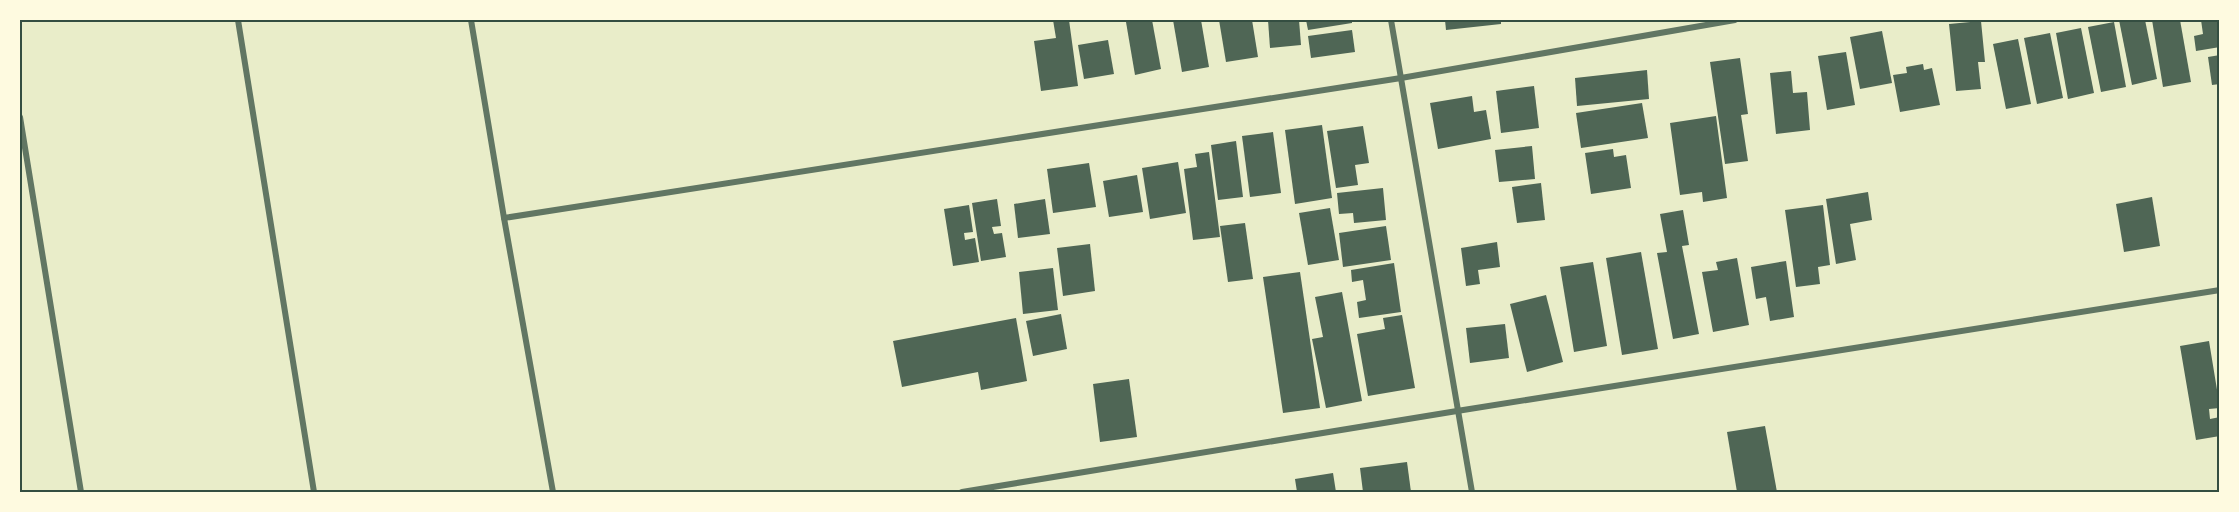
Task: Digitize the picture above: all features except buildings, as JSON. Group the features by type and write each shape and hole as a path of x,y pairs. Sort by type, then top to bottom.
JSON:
{"street":[{"path":"238,20 314,492"},
{"path":"471,20 553,492"},
{"path":"1391,20 1472,492"},
{"path":"504,218 1401,78 1735,20"},
{"path":"20,117 81,492"},
{"path":"962,492 2220,290"}]}
